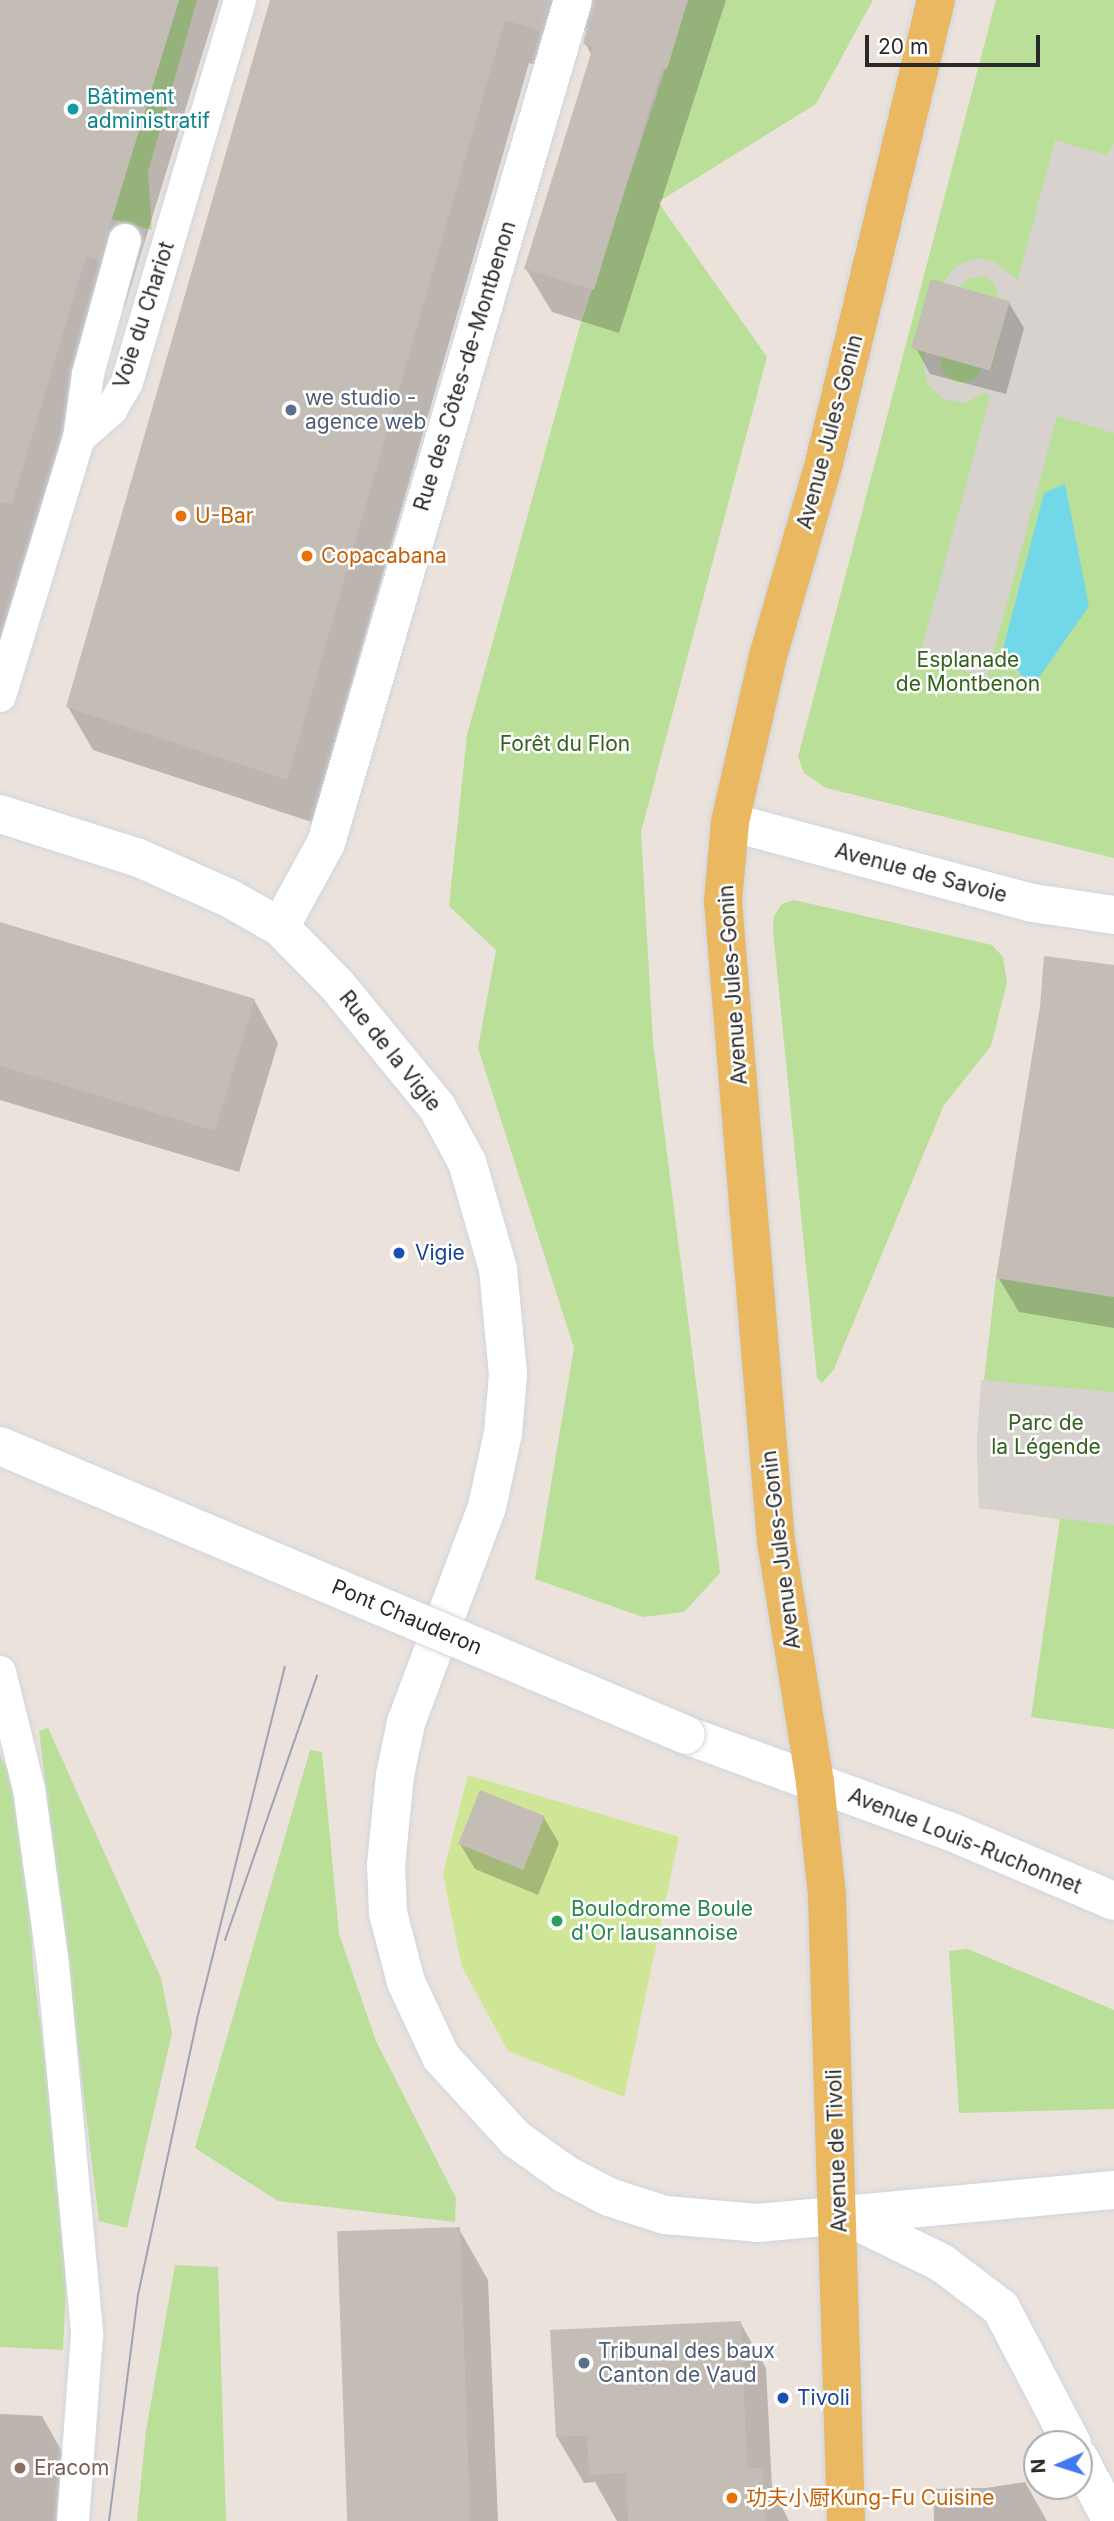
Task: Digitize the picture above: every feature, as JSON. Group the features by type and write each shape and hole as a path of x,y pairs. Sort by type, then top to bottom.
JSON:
{"main road":[{"name":"Avenue Jules-Gonin","path":"815,1782 776,1542 723,901 730,822 768,656 824,463 936,0"},
{"name":"Avenue de Tivoli","path":"815,1782 827,1895 840,2213 846,2521"}],"street":[{"name":"Rue des Côtes-de-Montbenon","path":"280,927 326,843 569,14"},
{"name":"Rue de la Vigie","path":"0,814 139,858 229,898 280,927 346,995 437,1107 467,1162 498,1269 505,1321 508,1374 503,1433 487,1507 411,1707 393,1788 386,1865 388,1913 407,1982 442,2057 516,2139 565,2174 609,2197 697,2220 733,2224 840,2213"},
{"name":"Avenue de Savoie","path":"730,822 1033,903 1114,915"},
{"name":"Pont Chauderon","path":"0,1446 686,1735 815,1782"},
{"name":"Avenue Louis-Ruchonnet","path":"815,1782 984,1845 1114,1900"},
{"path":"840,2213 1114,2190"},
{"path":"840,2213 942,2263 1001,2308 1065,2430"},
{"path":"1093,2485 1112,2521"}],"lane":[{"name":"Voie du Chariot","path":"79,438 111,411 127,382 240,0"},
{"path":"0,695 79,438 88,374 125,240"},
{"path":"0,1672 29,1789 53,1965 87,2335 73,2521"}],"green space":[{"path":"179,0 197,0 148,172 152,230 112,219"},
{"name":"Forêt du Flon","path":"688,0 873,0 816,104 658,202 767,357 641,832 653,1042 720,1573 684,1612 643,1617 535,1579 574,1348 478,1048 496,950 449,906 467,735 579,329"},
{"name":"Esplanade de Montbenon","path":"996,0 1114,0 1114,858 826,788 804,773 798,757"},
{"path":"794,900 992,945 1003,957 1007,982 991,1046 944,1105 834,1369 822,1383 817,1378 773,930 774,916 782,904"},
{"name":"Parc de la Légende","path":"996,1278 1114,1297 1114,1729 1031,1717 1060,1519 979,1508 977,1440"},
{"path":"48,1728 161,1978 172,2033 127,2228 99,2221 39,1731"},
{"path":"310,1750 322,1752 339,1934 376,2041 456,2198 455,2222 278,2201 195,2148"},
{"path":"0,1756 26,1801 33,1967 68,2243 63,2350 0,2347"},
{"name":"Boulodrome Boule d'Or lausannoise","path":"468,1775 679,1837 624,2097 508,2051 462,1967 443,1874"},
{"path":"968,1949 1114,2010 1114,2109 959,2113 949,1951"},
{"path":"175,2265 218,2267 226,2521 137,2521 146,2431"}],"shaded area":[{"path":"1055,140 1107,155 1114,143 1114,433 1057,416 987,677 919,659 990,396 984,393 964,403 943,399 927,384 923,363 926,352 940,356 942,372 956,383 973,381 983,367 992,369 1010,301 999,298 994,283 984,276 967,279 960,287 943,282 958,265 979,258 994,262 1018,280"},
{"path":"981,1380 1114,1392 1114,1525 979,1508 977,1440"}],"water":[{"path":"1065,484 1089,606 1031,689 1003,649 1044,493"}],"building":[{"name":"Bâtiment administratif","path":"0,0 179,0 99,260 86,256 12,504 0,502"},
{"path":"270,0 550,0 541,31 505,20 287,780 66,707"},
{"path":"594,0 688,0 667,69 662,68 594,290 524,269 593,47 583,44"},
{"path":"931,279 1010,302 990,371 911,348"},
{"path":"0,922 255,999 215,1131 0,1066"},
{"path":"1044,956 1114,965 1114,1297 996,1278 1040,1007"},
{"path":"480,1790 545,1816 523,1870 458,1844"},
{"path":"460,2227 470,2521 347,2521 337,2231"},
{"path":"741,2321 747,2467 763,2469 765,2521 628,2521 626,2473 589,2475 587,2436 556,2437 550,2330"}],"tram line":[{"path":"109,2521 138,2295 197,2019 285,1667"},
{"path":"225,1940 317,1676"}],"place":[{"name":"Bâtiment administratif","path":"73,109"},
{"name":"we studio - agence web","path":"291,410"},
{"name":"U-Bar","path":"181,516"},
{"name":"Copacabana","path":"307,556"},
{"name":"Vigie","path":"399,1253"},
{"name":"Boulodrome Boule d'Or lausannoise","path":"557,1921"},
{"name":"Tribunal des baux Canton de Vaud","path":"584,2363"},
{"name":"Tivoli","path":"783,2398"},
{"name":"Eracom","path":"20,2468"},
{"name":"功夫小厨Kung-Fu Cuisine","path":"732,2498"}]}
